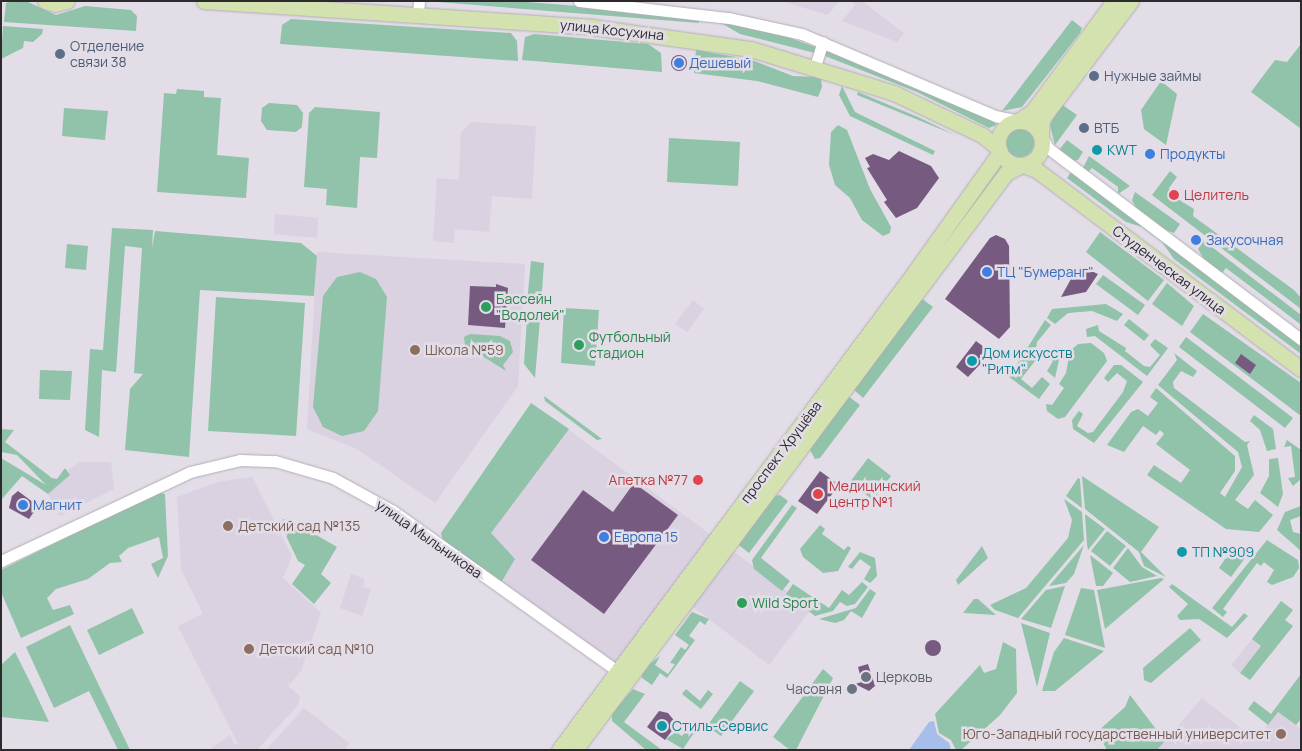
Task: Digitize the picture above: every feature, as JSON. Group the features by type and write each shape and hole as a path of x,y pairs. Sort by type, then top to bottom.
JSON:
{"main road":[{"path":"46,2 67,1"},
{"name":"улица Косухина","path":"204,1 418,8 668,36 751,48 815,66 923,106 982,135 999,150"},
{"path":"1114,1 1032,112 1003,129 999,150 1008,161 1035,161 1041,136 1042,119 1131,1"},
{"path":"1018,121 1031,124 1041,136"},
{"name":"проспект Хрущёва","path":"576,750 623,675 900,292 999,150"},
{"name":"проспект Хрущёва","path":"559,750 623,675 1006,173 1035,161"},
{"name":"Студенческая улица","path":"1035,161 1301,369"}],"street":[{"name":"улица Косухина","path":"579,1 730,18 768,25 822,42 995,116 1018,121"},
{"path":"815,66 822,42"},
{"name":"Студенческая улица","path":"1035,161 1301,339"},
{"name":"улица Мыльникова","path":"1,561 190,472 240,460 275,461 332,478 386,507 623,675"}],"shaded area":[{"path":"781,1 839,1 828,15"},
{"path":"852,1 862,1 904,33 897,42 842,21 855,5"},
{"path":"472,122 536,126 532,199 492,196 489,232 455,229 454,243 433,241 437,178 459,180 461,132"},
{"path":"275,214 318,218 317,238 274,234"},
{"name":"Школа №59","path":"317,252 525,264 518,386 435,503 357,449 307,429"},
{"path":"693,300 704,309 687,332 675,324"},
{"path":"568,429 811,609 769,665 671,590 614,667 470,561"},
{"path":"80,462 111,462 114,489 60,516 48,494 70,475 68,470"},
{"path":"252,477 292,556 283,578 321,613 301,671 288,686 300,696 298,705 257,750 209,750 230,735 234,744 238,744 178,626 203,614 181,569 177,497 217,482"},
{"path":"351,574 365,579 363,587 371,589 362,616 340,608"},
{"path":"1252,639 1261,646 1240,673 1231,665"},
{"path":"1202,698 1256,740 1278,712 1301,729 1301,750 1157,750"},
{"path":"304,708 349,743 345,750 266,750"}],"green space":[{"path":"26,1 56,15 85,6 131,10 137,16 136,31 4,22 6,3"},
{"path":"425,1 514,1 641,11 699,19 699,23"},
{"path":"291,19 511,33 517,41 518,61 280,44 282,25"},
{"path":"1072,20 1082,28 1080,33 1022,107 1002,111"},
{"path":"721,23 771,31 815,47 815,53 740,34"},
{"path":"3,26 43,29 42,34 33,42 24,41 23,48 1,59"},
{"path":"534,34 648,44 661,53 662,72 522,60 525,37"},
{"path":"1301,44 1300,128 1251,92 1275,60 1287,62"},
{"path":"824,48 995,121 996,125 989,128 917,92 825,56"},
{"path":"696,50 752,60 793,76 821,79 822,87 818,97 757,81 694,73"},
{"path":"1161,81 1177,94 1166,145 1144,129 1141,110"},
{"path":"842,86 855,112 935,151 933,155 850,116 839,95"},
{"path":"177,89 204,91 204,97 221,98 217,155 249,158 246,198 157,192 164,93 176,94"},
{"path":"858,92 918,117 955,135 857,95"},
{"path":"269,103 297,105 303,113 302,127 296,132 267,130 261,121 262,108"},
{"path":"1061,104 1077,115 1055,145 1050,125"},
{"path":"315,107 380,112 377,158 360,157 357,208 326,205 327,189 304,187 309,113"},
{"path":"64,108 108,111 105,140 62,136"},
{"path":"838,125 847,130 870,189 891,227 890,233 883,236 862,220 850,198 835,185 829,165 831,132"},
{"path":"1020,129 1030,133 1034,143 1030,153 1020,157 1010,153 1006,143 1010,133"},
{"path":"669,138 740,142 738,186 667,182"},
{"path":"1067,140 1083,152 1078,160 1073,161 1059,150"},
{"path":"1089,156 1130,186 1118,194 1118,187 1092,168 1088,172 1083,168"},
{"path":"1170,171 1177,177 1169,188 1170,194 1194,209 1193,216 1294,290 1301,298 1301,309 1152,195"},
{"path":"1071,172 1301,344 1301,354 1174,259 1162,242 1142,227 1126,222 1067,178"},
{"path":"1135,192 1180,224 1174,233 1162,229 1137,210 1132,200"},
{"path":"112,228 153,230 152,248 155,231 301,243 317,256 314,296 200,290 189,457 125,450 130,389 143,374 134,373 142,248 125,246 116,372 102,370 99,437 85,430 90,349 103,350"},
{"path":"1100,232 1164,280 1148,301 1086,252"},
{"path":"1204,241 1301,315 1300,324 1226,268 1222,273 1204,259 1198,249"},
{"path":"67,244 88,246 86,270 65,268"},
{"path":"531,261 544,263 541,305 527,303"},
{"path":"360,272 376,279 387,297 378,411 364,431 342,436 323,427 313,407 323,296 337,277"},
{"path":"1103,275 1145,305 1138,315 1096,284"},
{"path":"1167,283 1194,306 1182,326 1152,304"},
{"path":"216,297 305,303 296,436 208,431"},
{"path":"921,298 933,307 863,398 853,389"},
{"path":"1106,304 1123,314 1117,321 1092,311 1068,313 1055,324 1047,318 1052,309"},
{"name":"Футбольный стадион","path":"564,308 599,310 595,366 561,363"},
{"path":"1203,314 1301,383 1301,416 1190,332"},
{"path":"527,318 540,319 535,378 524,364"},
{"path":"1129,319 1149,335 1144,341 1124,325"},
{"path":"1045,320 1051,325 1037,342 1036,348 1042,352 1021,379 1032,388 1042,377 1050,384 1039,399 1009,377"},
{"path":"1098,325 1099,331 1126,348 1125,351 1144,366 1150,367 1160,355 1150,345 1155,339 1168,348 1147,376 1095,336 1087,337 1086,329"},
{"path":"470,334 500,336 510,341 513,352 503,365 506,371 465,345 464,337"},
{"path":"1186,337 1293,418 1285,428 1179,347"},
{"path":"1091,343 1104,353 1107,361 1065,417 1058,419 1047,411 1046,404 1052,405 1064,388 1059,384 1066,373 1070,351 1078,344"},
{"path":"1056,347 1061,351 1055,378 1047,371 1053,361 1046,355"},
{"path":"1174,353 1197,371 1193,377 1181,371 1173,382 1174,388 1245,442 1250,441 1247,445 1254,475 1235,500 1248,509 1255,500 1273,515 1259,532 1226,529 1147,475 1154,465 1181,483 1190,470 1156,444 1164,434 1160,430 1156,435 1143,426 1124,452 1107,445 1131,412 1138,409 1148,416 1158,403 1150,397 1156,388 1235,456 1235,471 1220,493 1225,497 1242,467 1238,452 1158,385 1177,360"},
{"path":"1114,365 1121,365 1143,382 1094,443 1073,429 1072,420 1079,411 1083,414 1077,426 1088,433 1093,432 1123,392 1127,381 1117,373 1108,382 1104,378"},
{"path":"40,370 72,371 70,400 39,399"},
{"path":"544,396 602,439 597,440 545,401"},
{"path":"848,396 860,405 820,458 815,459 809,448"},
{"path":"531,403 569,429 491,533 515,559 502,581 496,582 443,541 441,533"},
{"path":"1254,415 1273,429 1276,449 1267,451 1260,430 1250,421"},
{"path":"1,429 14,430 5,442 52,478 57,479 65,468 70,475 48,494 22,476 1,500 1,458 46,485 17,455 1,452"},
{"path":"1287,440 1301,450 1301,479 1293,486 1288,478 1295,477 1291,446 1284,447"},
{"path":"868,458 891,476 873,500 850,482"},
{"path":"1278,458 1283,494 1278,507 1260,493 1269,476 1269,459"},
{"path":"1082,476 1159,527 1141,552 1166,577 1144,566 1139,552 1085,509"},
{"path":"1078,478 1080,479 1082,508 1066,496"},
{"path":"157,492 165,494 168,556 158,578 151,564 163,558 159,537 128,548 119,556 122,562 110,563 88,579 56,589 47,598 53,610 70,605 74,614 21,638 1,592 1,570"},
{"path":"780,495 788,501 749,553 736,543 772,496"},
{"path":"1064,499 1082,512 1084,540 1018,618 995,610 990,605 1026,588 1068,538 1072,520"},
{"path":"792,505 797,508 761,558 790,581 782,591 754,569 752,560"},
{"path":"1301,506 1301,516 1290,520 1293,532 1301,534 1301,551 1277,530 1285,512"},
{"path":"1085,514 1105,529 1088,550 1087,545"},
{"path":"287,518 337,547 321,574 331,583 314,604 292,584 305,565 298,561 279,521"},
{"path":"820,525 825,529 822,534 844,550 848,546 851,548 838,571 823,573 803,557 800,549"},
{"path":"1107,531 1126,546 1110,566 1091,551"},
{"path":"1267,540 1298,560 1299,568 1293,577 1272,585 1267,582 1274,570 1264,562 1261,566 1257,563 1223,609 1227,612 1223,617 1212,608"},
{"path":"1084,545 1074,574 1066,583 1049,586"},
{"path":"982,546 988,558 958,585 956,580"},
{"path":"1128,548 1142,567 1157,576 1130,582 1113,568"},
{"path":"1243,550 1248,554 1231,577 1219,568 1225,559"},
{"path":"860,552 875,558 877,576 870,583 864,579 871,567 860,559 852,569 848,567"},
{"path":"1090,555 1113,573 1103,586 1096,586"},
{"path":"1164,579 1105,629 1097,590"},
{"path":"862,582 868,587 855,604 847,606 840,602 833,611 815,616 786,594 793,584 829,608 842,590 849,595"},
{"path":"1172,584 1232,627 1244,613 1248,616 1227,638 1199,619 1180,620 1177,616 1188,604 1169,587"},
{"path":"1065,586 1051,628 1021,619 1046,590"},
{"path":"1081,588 1094,590 1105,648 1065,635"},
{"path":"870,589 876,593 862,618 851,611 844,620 835,623 819,619 856,608"},
{"path":"974,599 978,599 996,615 963,613"},
{"path":"1281,601 1293,610 1285,620 1293,626 1250,680 1240,673 1261,646 1252,639"},
{"path":"132,608 144,633 99,655 87,630"},
{"path":"692,612 709,619 705,625 700,621 689,636 695,640 667,678 660,673 652,685 642,678 641,671 644,673 643,669 660,656 655,665 668,674 675,664 670,663 681,647 685,650 689,645 675,635"},
{"path":"1021,623 1050,633 1037,687"},
{"path":"70,625 130,750 118,750 89,691 54,708 26,647"},
{"path":"1190,628 1201,640 1151,683 1144,680 1143,668"},
{"path":"1064,638 1104,651 1055,691 1042,691 1054,652"},
{"path":"1003,642 1016,649 1017,693 1000,715 961,750 956,750 951,740 939,733 935,714 980,665 984,673 996,669"},
{"path":"15,652 49,722 1,717 1,665"},
{"path":"823,669 833,678 796,750 790,750 773,737"},
{"path":"1301,674 1301,719 1296,725 1278,712 1268,725 1248,709 1254,701 1271,714"},
{"path":"740,681 754,691 721,736 707,726"},
{"path":"633,689 645,694 624,722 662,750 646,750 612,721 612,713"},
{"path":"686,689 700,701 708,690 713,694 701,709 682,694"},
{"path":"1130,695 1165,741 1157,750 1107,750 1097,732 1125,707"},
{"path":"689,727 694,733 683,749 666,739 676,732 682,736"}],"water":[{"path":"934,721 937,734 949,743 951,750 909,750 929,722"}],"building":[{"name":"Дешевый","path":"679,55 687,63 679,71 671,63"},
{"path":"899,151 931,166 939,178 917,208 896,218 884,202 887,200 867,168 870,167 865,158 873,154 889,160"},
{"name":"ТЦ \"Бумеранг\"","path":"996,235 1005,239 1009,246 1010,327 999,339 945,299 990,238"},
{"path":"1082,267 1098,274 1086,292 1061,297 1076,270"},
{"name":"Бассейн \"Водолей\"","path":"496,284 508,288 505,328 468,325 470,286 496,287"},
{"name":"Дом искусств \"Ритм\"","path":"976,341 988,350 984,356 986,358 968,377 956,367"},
{"path":"1241,354 1256,365 1250,374 1235,363"},
{"name":"Медицинский центр №1","path":"820,471 839,485 817,514 798,501"},
{"name":"Европа 15","path":"634,483 678,515 604,614 531,560 583,490 613,512"},
{"name":"Магнит","path":"18,491 38,506 29,519 9,508 12,496"},
{"path":"930,640 936,640 941,645 939,654 930,656 925,651 925,645"},
{"name":"Церковь","path":"868,664 875,686 869,691 855,684 862,682 858,667"},
{"name":"Стиль-Сервис","path":"659,711 668,713 677,724 665,740 647,727"}],"place":[{"name":"Отделение связи 38","path":"60,54"},
{"name":"Дешевый","path":"679,63"},
{"name":"Нужные займы","path":"1094,76"},
{"name":"ВТБ","path":"1084,128"},
{"name":"KWT","path":"1097,150"},
{"name":"Продукты","path":"1150,154"},
{"name":"Целитель","path":"1174,195"},
{"name":"Закусочная","path":"1196,240"},
{"name":"ТЦ \"Бумеранг\"","path":"987,272"},
{"name":"Бассейн \"Водолей\"","path":"486,307"},
{"name":"Футбольный стадион","path":"579,345"},
{"name":"Школа №59","path":"415,350"},
{"name":"Дом искусств \"Ритм\"","path":"972,361"},
{"name":"Апетка №77","path":"698,480"},
{"name":"Медицинский центр №1","path":"818,494"},
{"name":"Магнит","path":"23,505"},
{"name":"Детский сад №135","path":"228,526"},
{"name":"Европа 15","path":"604,537"},
{"name":"ТП №909","path":"1182,552"},
{"name":"Wild Sport","path":"742,603"},
{"name":"Детский сад №10","path":"249,649"},
{"name":"Церковь","path":"866,677"},
{"name":"Часовня","path":"852,689"},
{"name":"Стиль-Сервис","path":"662,726"},
{"name":"Юго-Западный государственный университет","path":"1281,734"}]}
